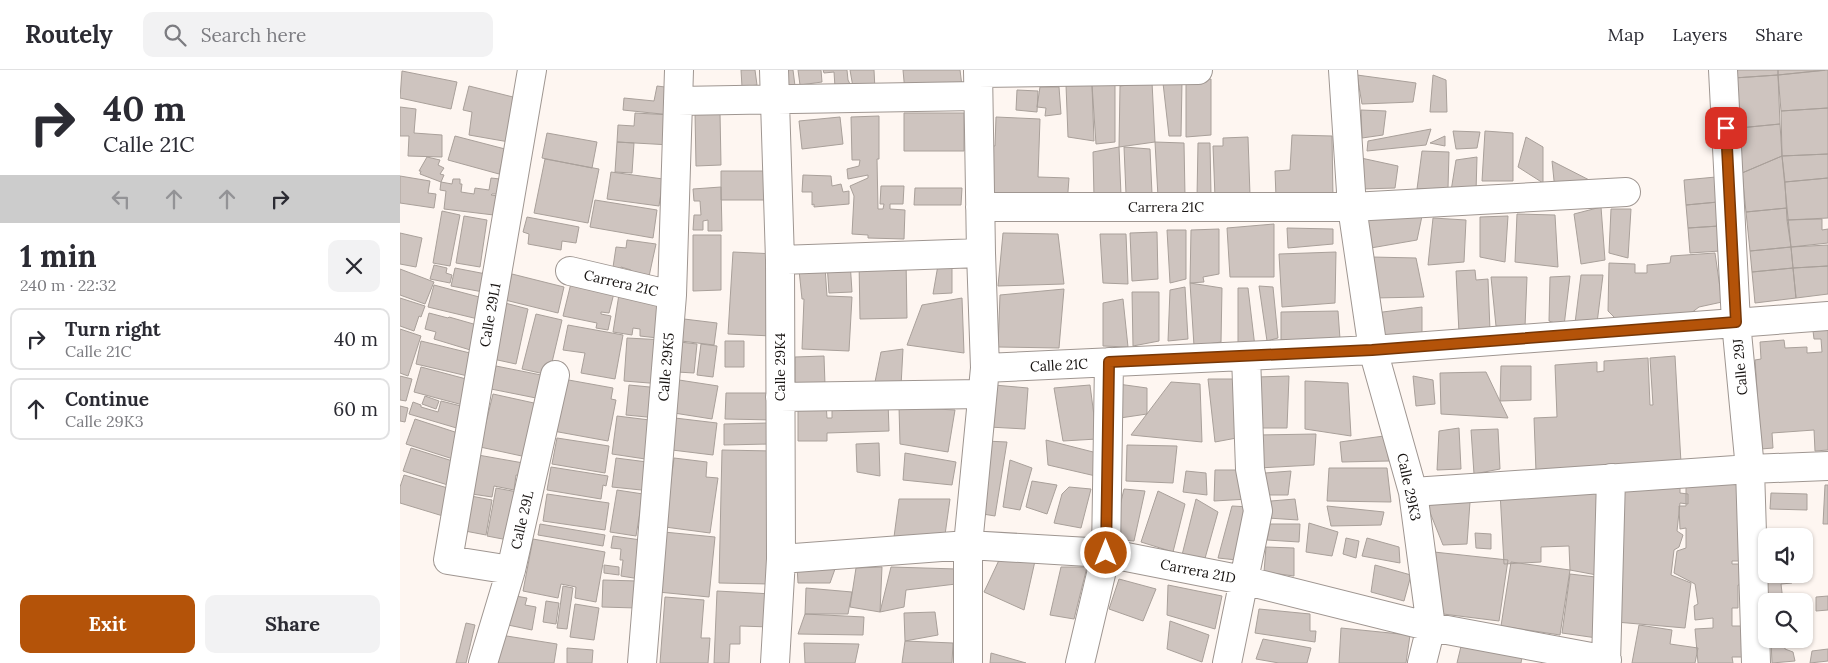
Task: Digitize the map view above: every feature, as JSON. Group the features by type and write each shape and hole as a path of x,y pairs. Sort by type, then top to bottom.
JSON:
{"street":[{"name":"Calle 29L1","path":"511,570 448,560 532,70"},
{"name":"Calle 29K5","path":"642,663 672,294 679,70"},
{"name":"Calle 29K4","path":"774,70 780,260 781,559 776,663"},
{"path":"678,101 774,100 978,80 1198,70"},
{"name":"Calle 29K3","path":"1342,70 1352,207 1372,350 1413,492 1432,627"},
{"name":"Calle 29J","path":"1722,70 1736,322 1750,469 1756,663"},
{"path":"968,663 968,545 984,381 978,80"},
{"name":"Carrera 21C","path":"980,207 1352,207 1626,192"},
{"path":"780,260 981,253"},
{"name":"Carrera 21C","path":"570,271 672,294"},
{"path":"1372,350 1828,316"},
{"name":"Calle 21C","path":"780,397 984,381 1109,362 1372,350"},
{"path":"1227,663 1258,511 1250,468 1246,356"},
{"path":"1080,663 1106,553 1109,362"},
{"name":"Calle 29L","path":"483,663 511,570 555,375"},
{"path":"1413,492 1750,469 1828,466"},
{"path":"1607,662 1611,478"},
{"name":"Carrera 21D","path":"781,559 968,545 1106,553 1243,580 1432,627 1607,662"},
{"path":"1422,663 1432,627"}],"building":[{"path":"741,70 755,70 757,85 742,87"},
{"path":"778,70 793,70 795,86 780,88"},
{"path":"798,70 821,70 822,82 800,85"},
{"path":"823,70 847,70 848,80 852,88 835,87 834,72 824,73"},
{"path":"850,70 874,70 875,90 854,93"},
{"path":"903,70 960,70 962,86 905,92"},
{"path":"1733,70 1778,70 1778,75 1734,78"},
{"path":"1778,70 1825,70 1778,75"},
{"path":"1828,70 1828,108 1781,111 1778,75"},
{"path":"402,71 457,82 451,109 400,98"},
{"path":"1357,75 1416,83 1413,102 1362,104"},
{"path":"1433,75 1446,80 1447,112 1430,112"},
{"path":"1778,75 1780,124 1739,128 1734,78"},
{"path":"1211,79 1211,135 1186,137 1186,80"},
{"path":"1152,82 1155,142 1119,147 1120,86"},
{"path":"1182,82 1181,136 1169,136 1163,83"},
{"path":"1115,84 1115,142 1096,144 1092,85"},
{"path":"1066,85 1092,85 1094,141 1068,137"},
{"path":"469,86 517,98 509,142 469,135 472,112 463,110"},
{"path":"657,86 673,88 671,115 623,110 624,98 654,101"},
{"path":"1040,87 1059,87 1061,114 1045,116 1046,108 1037,107"},
{"path":"1017,90 1038,91 1037,112 1016,110"},
{"path":"400,107 416,109 414,133 442,135 442,157 408,156 409,136 400,136"},
{"path":"1828,108 1828,154 1782,156 1781,111"},
{"path":"1361,110 1386,111 1383,135 1362,138"},
{"path":"635,113 672,115 671,145 617,142 618,125 634,126"},
{"path":"695,113 720,113 721,165 696,166"},
{"path":"904,113 964,113 964,151 904,151"},
{"path":"879,116 879,159 877,159 878,209 883,209 884,204 880,204 881,186 904,186 903,204 890,204 890,209 905,210 904,239 868,238 868,235 852,234 854,196 850,186 868,178 868,175 848,179 847,169 859,166 860,160 852,160 851,117"},
{"path":"840,117 843,144 802,149 799,121"},
{"path":"996,117 1040,119 1038,177 1069,178 1067,205 988,202 982,145 995,146"},
{"path":"1780,124 1782,156 1742,173 1739,128"},
{"path":"1431,129 1426,145 1367,151 1368,141"},
{"path":"1453,131 1480,132 1477,148 1456,149"},
{"path":"1485,131 1513,133 1513,181 1482,181"},
{"path":"547,133 597,142 592,168 542,158"},
{"path":"1292,135 1332,136 1333,198 1276,197 1275,171 1290,170"},
{"path":"455,136 505,149 499,174 448,160"},
{"path":"1445,136 1445,146 1430,143"},
{"path":"1248,137 1250,195 1215,197 1213,146 1223,146 1223,138"},
{"path":"1526,137 1543,147 1543,183 1518,167"},
{"path":"617,142 634,143 632,173 615,172"},
{"path":"1155,142 1184,143 1185,196 1158,197"},
{"path":"1198,143 1210,143 1211,195 1197,197"},
{"path":"1119,147 1121,195 1094,197 1093,152"},
{"path":"1124,147 1150,149 1152,194 1126,194"},
{"path":"1422,151 1449,152 1448,188 1417,189"},
{"path":"1828,154 1828,178 1785,182 1782,156"},
{"path":"1782,156 1787,208 1746,212 1742,173"},
{"path":"427,157 440,160 438,165 444,168 440,174 444,175 441,182 420,174 421,171 419,171"},
{"path":"1477,157 1476,192 1451,191 1456,160"},
{"path":"1361,158 1398,166 1395,188 1362,189"},
{"path":"545,159 599,169 588,223 534,213"},
{"path":"1552,161 1601,186 1555,190"},
{"path":"721,171 767,171 767,200 721,200"},
{"path":"611,172 663,179 659,206 607,199"},
{"path":"803,175 831,176 832,186 841,184 843,192 849,191 849,204 814,207 814,204 812,205 812,192 802,192"},
{"path":"400,176 430,181 428,193 436,194 434,208 400,203"},
{"path":"1716,177 1718,202 1686,205 1684,180"},
{"path":"491,178 500,179 498,194 491,195 504,197 502,216 444,209 446,191 440,190 441,182 452,184 453,179 460,179 460,184 462,184 461,192 474,194 475,188 489,190"},
{"path":"1828,178 1828,218 1787,220 1785,182"},
{"path":"721,187 722,231 708,231 708,220 703,221 703,230 693,230 694,215 701,215 700,201 694,201 693,189"},
{"path":"915,188 962,188 961,205 914,205"},
{"path":"595,200 657,210 653,238 590,227"},
{"path":"1718,202 1719,226 1688,228 1686,205"},
{"path":"1601,207 1605,260 1581,264 1574,214"},
{"path":"1787,208 1791,247 1750,251 1746,212"},
{"path":"1611,209 1631,209 1628,258 1609,253"},
{"path":"442,211 460,215 450,266 433,263"},
{"path":"1517,214 1555,215 1558,267 1515,262"},
{"path":"464,216 487,220 480,267 456,263"},
{"path":"1422,216 1417,240 1365,249 1368,220"},
{"path":"1508,216 1505,262 1480,257 1480,217"},
{"path":"527,217 579,227 576,243 562,241 561,250 528,244 529,234 523,232"},
{"path":"1433,218 1466,220 1464,262 1428,265"},
{"path":"1822,219 1822,230 1828,229 1828,243 1791,247 1787,220"},
{"path":"1274,224 1274,277 1230,277 1227,228"},
{"path":"1719,226 1720,251 1690,253 1688,228"},
{"path":"1287,228 1333,229 1333,244 1288,248"},
{"path":"1219,229 1219,274 1203,277 1204,282 1190,283 1191,230"},
{"path":"1167,230 1186,230 1186,279 1170,283"},
{"path":"1157,232 1158,279 1132,281 1130,233"},
{"path":"400,233 422,238 416,267 400,264"},
{"path":"1003,233 1058,234 1064,284 998,286"},
{"path":"1100,234 1126,234 1128,284 1103,283"},
{"path":"693,235 721,235 721,290 693,291"},
{"path":"627,240 656,244 648,281 630,277 631,270 621,267 620,275 612,274 616,247 626,248"},
{"path":"1828,245 1828,266 1793,268 1791,247"},
{"path":"1791,247 1793,268 1752,272 1750,251"},
{"path":"733,252 776,254 772,336 728,334"},
{"path":"1336,252 1335,303 1282,307 1279,254"},
{"path":"1715,253 1722,302 1699,307 1682,320 1660,314 1638,320 1619,322 1608,311 1609,263 1635,264 1635,273 1647,273 1647,265 1670,263 1671,256"},
{"path":"1372,257 1416,258 1424,297 1374,298"},
{"path":"906,260 907,318 860,319 859,261"},
{"path":"850,261 852,292 829,293 827,263"},
{"path":"952,261 952,293 933,294 938,265"},
{"path":"434,265 447,268 446,273 452,275 450,283 430,279"},
{"path":"1828,266 1828,294 1796,298 1793,268"},
{"path":"825,267 827,296 852,297 849,351 802,349 804,299 802,299 799,270"},
{"path":"455,268 486,274 483,292 451,286"},
{"path":"1793,268 1796,298 1755,303 1752,272"},
{"path":"400,269 434,282 425,304 400,295"},
{"path":"1475,270 1476,280 1488,279 1490,331 1459,333 1456,271"},
{"path":"512,274 564,287 558,313 505,300"},
{"path":"573,275 616,285 609,313 601,312 601,314 611,316 608,330 596,328 597,323 563,316"},
{"path":"1581,275 1603,275 1597,323 1575,323"},
{"path":"1570,276 1564,326 1549,321 1550,277"},
{"path":"1491,277 1527,277 1525,327 1496,326"},
{"path":"1190,283 1222,288 1221,342 1194,346"},
{"path":"434,285 483,298 478,319 428,307"},
{"path":"1259,286 1273,287 1278,338 1267,341"},
{"path":"1185,287 1188,339 1168,341 1170,290"},
{"path":"620,288 664,294 658,338 640,336 640,329 633,328 632,335 613,332"},
{"path":"1238,288 1248,288 1255,347 1238,344"},
{"path":"1064,289 1059,348 998,347 1000,295"},
{"path":"1132,292 1159,292 1159,341 1133,346"},
{"path":"400,298 425,306 414,331 400,326"},
{"path":"962,298 964,353 907,345 922,305"},
{"path":"1123,299 1128,347 1103,346 1103,303"},
{"path":"505,303 528,309 516,364 493,359"},
{"path":"1422,307 1422,341 1381,337 1375,313"},
{"path":"1338,311 1340,339 1281,340 1281,312"},
{"path":"429,313 484,327 477,352 434,339 436,332 425,329"},
{"path":"536,314 562,320 549,375 522,369"},
{"path":"684,319 717,323 714,345 681,341"},
{"path":"568,325 623,335 615,379 581,373 585,353 563,350"},
{"path":"400,329 421,336 408,376 400,373"},
{"path":"1828,330 1828,450 1815,451 1814,430 1772,433 1773,448 1761,449 1755,360 1761,359 1760,342 1784,340 1785,348 1807,347 1807,353 1822,352 1821,339 1814,339 1813,331"},
{"path":"627,338 665,340 662,384 624,381"},
{"path":"421,341 478,355 472,377 416,364"},
{"path":"725,341 744,341 744,367 725,367"},
{"path":"680,342 697,344 694,373 677,372"},
{"path":"701,344 717,346 713,377 697,375"},
{"path":"903,349 901,386 875,382 881,352"},
{"path":"824,356 825,385 795,386 795,357"},
{"path":"1675,356 1681,463 1536,472 1534,418 1557,417 1555,365 1597,362 1597,372 1604,371 1604,361 1648,358 1650,405 1653,405 1650,358"},
{"path":"496,366 546,376 541,399 491,389"},
{"path":"1501,366 1531,366 1531,400 1500,401"},
{"path":"421,367 470,380 463,405 414,392"},
{"path":"1486,372 1508,418 1441,414 1440,373"},
{"path":"400,376 412,379 406,401 400,400"},
{"path":"1289,376 1287,428 1259,428 1257,377"},
{"path":"1413,376 1433,380 1435,404 1416,406"},
{"path":"563,379 613,388 611,399 616,400 608,441 553,431"},
{"path":"1208,379 1238,379 1242,437 1215,442"},
{"path":"679,380 718,386 712,419 674,413"},
{"path":"1305,381 1348,383 1351,436 1305,429"},
{"path":"1171,382 1200,384 1202,442 1131,435"},
{"path":"1118,384 1147,388 1147,414 1120,418"},
{"path":"629,385 660,388 657,418 626,415"},
{"path":"994,385 1028,388 1025,429 989,427"},
{"path":"1090,385 1097,439 1063,441 1054,388"},
{"path":"726,393 774,393 774,420 725,419"},
{"path":"493,394 543,405 531,458 480,447"},
{"path":"425,396 439,401 436,409 422,404"},
{"path":"441,401 465,407 460,429 409,414 413,402 421,405 421,407 438,412"},
{"path":"888,401 889,431 827,433 827,441 798,441 798,404 826,403 827,418 832,418 832,404"},
{"path":"400,406 408,408 405,422 400,421"},
{"path":"899,407 955,410 948,452 900,444"},
{"path":"617,416 658,421 652,460 612,454"},
{"path":"675,418 717,423 713,455 672,450"},
{"path":"415,419 461,434 453,459 406,444"},
{"path":"768,423 769,444 724,445 724,424"},
{"path":"1459,428 1461,469 1437,470 1439,431"},
{"path":"1498,429 1500,469 1474,474 1471,430"},
{"path":"1316,434 1314,465 1258,468 1258,435"},
{"path":"1384,436 1389,461 1342,462 1340,442"},
{"path":"557,438 609,446 605,473 552,464"},
{"path":"1046,440 1101,454 1100,477 1048,465"},
{"path":"985,441 1007,442 995,516 977,513"},
{"path":"879,443 880,476 857,472 856,444"},
{"path":"1127,445 1177,446 1173,483 1126,481"},
{"path":"411,448 459,463 451,486 403,471"},
{"path":"722,450 772,451 769,584 719,583"},
{"path":"905,453 956,462 952,485 903,480"},
{"path":"478,455 529,464 527,477 516,475 514,490 494,486 492,497 472,494"},
{"path":"616,458 655,463 651,491 612,487"},
{"path":"674,458 707,462 706,477 718,478 710,533 665,527"},
{"path":"1010,460 1032,468 1020,510 1003,507"},
{"path":"551,467 608,476 606,486 603,485 601,499 547,490"},
{"path":"1329,468 1387,468 1391,502 1327,501"},
{"path":"1215,470 1238,470 1249,499 1214,501"},
{"path":"1186,471 1206,473 1207,495 1183,492"},
{"path":"1291,471 1288,495 1263,495 1265,473"},
{"path":"404,475 451,489 443,516 400,503 400,487"},
{"path":"1680,480 1680,493 1688,494 1688,504 1680,503 1677,531 1683,535 1679,547 1674,550 1671,575 1691,583 1685,628 1616,622 1622,488"},
{"path":"1032,481 1057,485 1047,514 1026,507"},
{"path":"1738,483 1740,561 1732,561 1732,564 1740,564 1741,585 1738,585 1738,608 1732,608 1732,626 1741,626 1742,657 1732,657 1733,663 1698,663 1695,629 1713,628 1713,618 1695,620 1694,606 1698,604 1695,584 1674,573 1677,551 1686,548 1686,528 1680,529 1679,506 1686,506 1686,485"},
{"path":"1825,485 1828,485 1828,524 1823,524"},
{"path":"1069,487 1091,489 1081,528 1054,523 1062,494"},
{"path":"496,488 523,493 513,541 487,536"},
{"path":"1124,489 1145,491 1134,541 1112,539"},
{"path":"617,490 643,494 636,536 610,532"},
{"path":"1158,491 1185,504 1173,552 1141,542"},
{"path":"1597,491 1602,576 1570,570 1569,546 1541,547 1541,562 1504,564 1500,492"},
{"path":"1771,493 1807,494 1807,510 1770,509"},
{"path":"547,494 609,503 605,530 543,521"},
{"path":"471,496 492,500 486,535 465,531"},
{"path":"899,499 950,499 944,542 894,537"},
{"path":"1196,499 1218,512 1204,562 1182,555"},
{"path":"1295,499 1298,520 1268,518 1271,501"},
{"path":"1470,502 1467,544 1443,545 1427,505"},
{"path":"1232,506 1250,507 1237,560 1218,558"},
{"path":"1327,506 1384,512 1381,525 1331,526"},
{"path":"1309,523 1338,532 1332,556 1306,552"},
{"path":"540,524 605,535 603,546 538,535"},
{"path":"1270,524 1300,524 1299,542 1267,540"},
{"path":"664,532 715,537 709,597 658,592"},
{"path":"1475,533 1491,534 1491,549 1476,548"},
{"path":"613,536 641,540 640,579 621,576 623,560 620,560 621,549 611,548"},
{"path":"1346,538 1359,541 1356,558 1343,554"},
{"path":"1367,538 1399,547 1400,563 1362,556"},
{"path":"533,539 605,552 596,602 575,598 576,587 561,584 558,598 523,591"},
{"path":"1266,547 1294,548 1294,576 1264,572"},
{"path":"1434,552 1508,560 1499,621 1443,614"},
{"path":"1000,558 1035,561 1024,610 984,592"},
{"path":"1511,562 1570,570 1560,635 1501,626"},
{"path":"604,565 619,567 619,575 604,573"},
{"path":"1375,565 1411,575 1404,601 1371,592"},
{"path":"797,566 835,569 830,583 798,583"},
{"path":"882,567 880,612 850,607 856,568"},
{"path":"891,567 957,569 956,584 906,590 904,607 880,612"},
{"path":"1061,567 1087,567 1074,619 1050,615"},
{"path":"1570,574 1604,578 1597,638 1562,633"},
{"path":"1119,579 1156,589 1143,621 1109,609"},
{"path":"603,580 637,581 636,608 602,607"},
{"path":"1765,583 1792,583 1781,584 1782,593 1765,593"},
{"path":"1168,585 1222,596 1215,629 1167,615"},
{"path":"563,586 573,588 567,629 557,628"},
{"path":"806,588 852,592 848,614 805,614"},
{"path":"717,591 772,594 770,627 740,626 740,644 730,644 729,663 714,663"},
{"path":"510,595 527,598 525,605 536,607 532,630 508,625"},
{"path":"1828,596 1828,610 1816,611 1816,597"},
{"path":"665,597 704,600 701,638 710,638 708,663 660,663"},
{"path":"546,601 559,603 556,624 543,622"},
{"path":"575,604 599,608 594,640 570,637"},
{"path":"1259,609 1310,614 1310,631 1316,631 1315,642 1255,633"},
{"path":"935,612 938,635 905,641 904,613"},
{"path":"805,614 864,617 863,635 798,634"},
{"path":"1170,621 1209,635 1202,662 1167,649"},
{"path":"466,623 475,625 466,663 456,663"},
{"path":"1639,625 1672,630 1670,644 1698,648 1695,663 1632,663"},
{"path":"1341,628 1410,635 1406,663 1339,663"},
{"path":"494,634 557,644 554,663 497,663"},
{"path":"1463,638 1523,651 1521,663 1457,663"},
{"path":"1263,639 1311,648 1307,663 1279,663 1256,659"},
{"path":"905,641 953,643 952,663 902,663"},
{"path":"804,643 859,644 855,663 805,663"},
{"path":"567,648 593,650 592,663 567,663"},
{"path":"1771,648 1785,648 1793,652 1795,661 1772,663"},
{"path":"1828,649 1828,661 1810,663 1812,651"},
{"path":"991,653 1026,663 990,663"}],"route":[{"path":"1106,553 1109,362 1372,350 1736,322 1726,128"}]}
